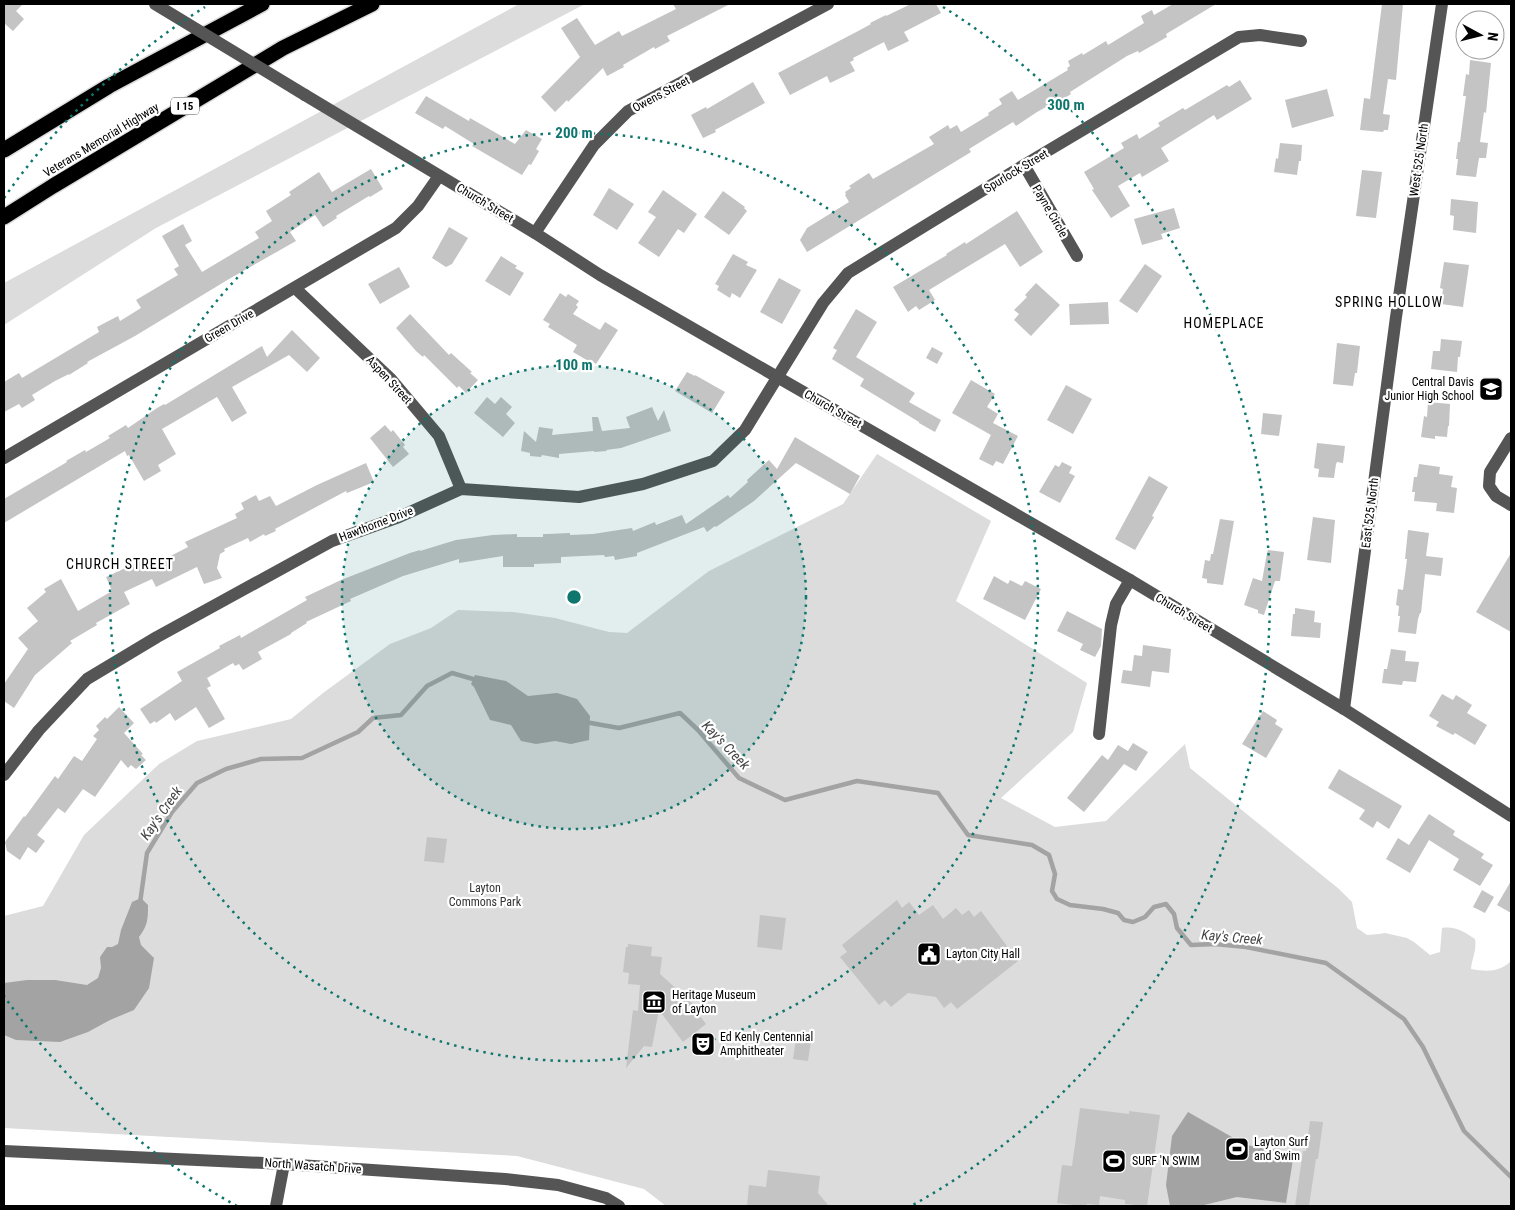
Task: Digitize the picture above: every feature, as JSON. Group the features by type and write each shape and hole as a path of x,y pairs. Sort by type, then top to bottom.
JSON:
{"highway":[{"path":"4,150 117,82 262,4"},
{"name":"Veterans Memorial Highway","path":"4,217 283,48 372,4"}],"street":[{"name":"Church Street","path":"155,4 535,233 600,275 1130,580 1344,709 1511,816"},
{"name":"Owens Street","path":"535,233 594,146 628,111 828,4"},
{"name":"West 525 North","path":"1396,317 1442,4"},
{"name":"Spurlock Street","path":"778,377 824,303 848,273 1239,37 1260,35 1301,41"},
{"name":"Payne Circle","path":"1024,166 1077,256"},
{"name":"Green Drive","path":"4,458 396,228 418,206 439,176"},
{"name":"Aspen Street","path":"295,288 391,379 439,436 461,489"},
{"name":"East 525 North","path":"1344,709 1396,317"},
{"name":"Hawthorne Drive","path":"4,775 39,730 87,679 158,637 332,541 399,517 461,489 579,497 643,484 713,461 745,430 778,377"},
{"path":"1511,438 1490,472 1489,486 1496,496 1511,505"},
{"path":"1099,734 1111,625 1116,604 1130,580"},
{"name":"North Wasatch Drive","path":"4,1151 284,1164 505,1179 558,1185 606,1198 619,1206"},
{"path":"276,1206 284,1164"}],"green space":[{"path":"519,4 585,4 156,228 4,325 4,283"},
{"name":"Layton Commons Park","path":"877,454 991,521 956,601 1087,683 1073,732 1001,798 1055,827 1106,821 1185,744 1190,768 1339,889 1352,902 1357,928 1367,935 1385,933 1407,938 1430,955 1440,952 1442,928 1452,928 1475,939 1471,969 1482,971 1498,969 1511,961 1511,1206 666,1206 644,1189 517,1156 4,1128 4,916 43,906 84,835 159,764 197,741 291,719 390,644 431,628 458,610 513,612 555,618 609,632 627,633 709,571 843,504"}],"shaded area":[{"path":"475,675 506,681 528,696 557,693 577,699 590,716 589,740 571,744 555,741 536,744 521,741 511,725 490,720 471,684"},
{"path":"141,898 148,905 148,914 146,925 139,937 141,945 154,958 149,988 134,1010 88,1032 60,1042 16,1040 4,1035 4,983 27,980 55,980 87,985 98,978 101,968 100,957 107,947 118,944 121,930 132,902"},
{"path":"1188,1112 1246,1145 1294,1153 1286,1203 1237,1197 1200,1206 1170,1206 1166,1185 1172,1136"}],"building":[{"path":"4,4 23,4 16,11 24,19 13,31 4,25"},
{"path":"673,4 730,4 667,36 670,41 655,49 654,47 607,76 603,68 555,112 541,97 580,57 561,28 577,18 595,45 619,31 622,36 676,9"},
{"path":"911,4 936,4 941,13 904,32 909,41 888,51 884,42 853,58 854,60 850,62 855,71 830,83 827,76 790,95 778,73 870,23"},
{"path":"1173,4 1216,4 1166,34 1167,37 1139,53 1138,51 1127,56 1070,92 1071,94 1051,107 1050,105 1037,112 1016,126 1013,122 969,149 971,152 807,252 800,240 807,228 849,202 845,192 851,188 849,186 869,173 873,179 934,144 929,137 948,125 950,129 957,125 961,132 989,115 988,113 1002,104 999,99 1012,91 1018,100 1068,70 1067,68 1070,66 1068,61 1082,53 1083,55 1106,41 1108,45 1144,23 1141,16 1152,10 1154,15"},
{"path":"1382,4 1403,4 1396,80 1388,79 1383,114 1390,115 1388,130 1383,132 1360,130 1364,98 1370,99"},
{"path":"1470,60 1491,63 1486,113 1484,112 1480,142 1488,143 1486,158 1479,158 1476,177 1456,175 1458,142 1460,142 1466,96 1463,96 1466,74 1469,75"},
{"path":"1240,80 1252,99 1217,120 1214,115 1161,148 1169,161 1142,177 1140,173 1118,186 1130,206 1111,218 1092,190 1094,189 1084,172 1124,148 1121,143 1137,134 1139,139 1160,126 1158,123 1183,108 1185,110 1227,85 1229,87"},
{"path":"753,82 765,103 703,138 691,115 706,107 707,109"},
{"path":"1327,89 1334,116 1292,128 1285,100"},
{"path":"426,96 469,121 470,118 515,144 526,130 542,139 536,149 539,151 531,165 529,164 522,175 472,146 474,144 445,126 443,129 415,113"},
{"path":"1280,143 1302,145 1301,161 1299,161 1297,175 1274,172"},
{"path":"371,169 383,189 336,216 337,218 323,227 315,215 290,232 296,241 32,395 35,400 22,408 19,404 4,412 4,382 19,373 22,378 99,332 97,327 118,316 120,321 141,308 136,300 178,275 174,269 179,266 162,236 183,224 192,241 185,245 202,272 259,238 255,232 272,221 266,211 291,195 289,192 319,172 332,192"},
{"path":"1362,170 1382,172 1376,218 1356,216"},
{"path":"609,188 634,204 617,230 593,215"},
{"path":"663,190 697,214 684,233 678,229 659,257 638,243 656,217 648,212"},
{"path":"723,191 745,207 747,211 729,235 704,217"},
{"path":"1451,199 1478,202 1476,233 1453,230 1454,216 1450,215"},
{"path":"1174,208 1180,228 1161,234 1163,239 1142,245 1134,219"},
{"path":"1017,211 1043,252 1020,267 1005,244 929,290 935,300 919,310 916,306 908,312 893,287"},
{"path":"449,227 468,238 452,264 446,267 432,258"},
{"path":"733,254 748,262 746,265 757,270 740,298 732,293 730,298 717,290 719,286 715,284"},
{"path":"501,256 524,273 510,296 485,281"},
{"path":"1444,262 1469,265 1463,307 1441,304 1443,289 1440,288"},
{"path":"1145,264 1162,276 1137,313 1119,301"},
{"path":"399,267 410,287 380,304 368,284"},
{"path":"779,278 801,290 782,324 760,312"},
{"path":"1036,283 1060,305 1031,336 1014,320 1019,314 1014,310 1027,297 1025,295"},
{"path":"560,293 566,297 568,294 579,301 576,305 578,307 573,314 600,330 605,322 618,330 596,364 573,352 577,345 548,327 550,324 543,320"},
{"path":"1108,302 1109,324 1070,325 1069,304"},
{"path":"856,309 877,322 856,357 915,393 909,402 941,420 935,432 860,386 864,379 832,359 837,350 833,348"},
{"path":"410,314 449,355 451,353 478,380 466,393 459,386 457,388 424,355 423,357 416,351 396,328"},
{"path":"292,330 320,358 307,372 289,355 232,387 247,413 232,422 217,397 162,429 176,454 158,465 161,471 144,481 125,451 4,523 4,499 85,450 86,452 110,438 108,436 126,425 128,428 157,408 262,346 267,357"},
{"path":"1441,339 1462,341 1457,372 1431,369 1433,351 1440,351"},
{"path":"1337,343 1360,346 1357,373 1355,373 1353,386 1333,384"},
{"path":"932,347 943,353 937,364 926,358"},
{"path":"687,372 725,392 712,413 675,391"},
{"path":"971,380 995,394 987,407 998,414 993,423 1018,436 1003,464 996,461 993,466 979,459 991,435 952,413"},
{"path":"1066,385 1092,399 1073,434 1047,420"},
{"path":"487,397 495,404 501,397 512,407 506,414 515,423 503,437 474,413"},
{"path":"1428,402 1450,404 1447,437 1435,436 1435,439 1421,437 1424,416 1427,417"},
{"path":"652,407 658,421 664,410 671,431 621,448 607,451 559,454 559,458 542,455 541,457 530,456 530,453 521,451 524,431 536,442 539,427 553,429 552,435 593,431 592,417 598,417 602,431 630,428 626,417"},
{"path":"1263,413 1282,415 1279,436 1261,434"},
{"path":"385,425 391,432 393,430 405,445 403,447 409,454 393,467 370,438"},
{"path":"795,437 860,476 850,494 796,463 754,501 716,527 707,532 704,527 637,553 637,556 615,560 614,556 605,557 604,555 561,557 561,563 534,564 534,567 503,567 503,556 459,563 459,559 403,576 350,599 351,601 306,622 291,634 258,652 262,659 243,670 239,664 235,666 233,663 207,678 211,686 207,688 225,719 209,728 196,707 175,721 170,713 156,723 155,721 150,724 140,709 182,681 177,672 220,648 219,646 240,635 241,638 307,600 305,597 341,580 410,553 456,540 493,535 517,534 517,537 543,537 543,534 593,534 632,528 633,531 655,522 656,525 682,515 686,524 728,495 730,498 769,460 777,469"},
{"path":"1317,443 1345,446 1343,463 1337,462 1334,478 1318,477 1319,469 1314,468"},
{"path":"1062,462 1072,467 1069,473 1075,476 1060,503 1039,492 1055,465 1059,467"},
{"path":"366,463 374,482 347,493 346,491 265,536 264,534 250,542 248,538 224,549 225,551 220,554 217,568 222,578 204,584 197,567 156,587 152,579 124,592 130,604 96,623 97,625 70,641 72,643 35,675 14,708 4,701 4,684 28,649 18,638 38,621 27,608 46,592 44,589 61,579 78,611 112,591 106,577 151,556 155,564 188,547 185,542 237,518 235,514 244,509 241,503 256,495 259,501 270,496 276,506"},
{"path":"1419,464 1440,467 1439,474 1453,476 1451,487 1457,488 1454,513 1436,511 1437,503 1414,501 1415,492 1412,492 1414,477 1417,477"},
{"path":"1149,476 1168,487 1152,516 1154,517 1135,550 1115,539"},
{"path":"1313,517 1335,520 1331,563 1307,560"},
{"path":"1220,519 1234,521 1223,585 1207,583 1207,579 1202,578 1205,560 1210,561 1211,554 1213,554"},
{"path":"1408,530 1429,533 1426,556 1443,558 1441,576 1425,574 1421,613 1418,619 1416,634 1398,632 1400,616 1398,616 1399,606 1396,605 1398,589 1403,590"},
{"path":"1268,550 1284,552 1280,581 1275,581 1264,615 1258,613 1258,610 1244,605 1253,578 1262,581"},
{"path":"1511,553 1511,632 1476,612"},
{"path":"994,576 1008,584 1010,580 1022,586 1025,581 1041,589 1025,620 983,599"},
{"path":"1295,608 1315,611 1314,622 1321,623 1320,638 1291,636"},
{"path":"1067,611 1102,629 1101,646 1095,657 1080,650 1083,644 1057,631"},
{"path":"1143,645 1171,649 1169,673 1152,671 1150,687 1121,683 1123,670 1132,671 1134,655 1142,656"},
{"path":"1391,649 1406,651 1405,661 1419,662 1416,682 1403,681 1402,685 1382,683 1384,669 1387,669"},
{"path":"1442,694 1453,700 1456,695 1472,705 1467,713 1487,725 1475,745 1455,733 1453,735 1436,726 1439,722 1429,716"},
{"path":"119,707 134,723 124,733 146,760 136,769 131,765 128,768 121,760 95,797 83,789 65,813 58,808 37,835 45,841 36,853 28,847 20,860 7,851 5,842 55,776 58,779 74,756 82,761 97,739 93,736 99,730 96,726 105,717 107,719"},
{"path":"1263,711 1277,720 1275,724 1283,729 1266,758 1242,744"},
{"path":"1133,743 1148,752 1136,771 1124,764 1084,812 1067,798 1102,755 1108,760 1118,745 1128,751"},
{"path":"1339,769 1402,806 1389,829 1377,821 1373,828 1359,819 1365,810 1328,788"},
{"path":"1429,814 1455,831 1453,835 1484,854 1481,858 1493,865 1480,886 1453,870 1459,859 1429,840 1410,873 1386,859 1398,838 1409,845"},
{"path":"427,837 447,839 444,863 424,861"},
{"path":"1511,881 1511,913 1497,905"},
{"path":"1482,890 1494,897 1485,913 1473,907"},
{"name":"Layton City Hall","path":"897,900 902,908 909,902 919,915 933,905 943,919 956,908 962,915 969,910 974,917 981,911 1018,961 957,1009 951,1002 944,1008 936,997 908,993 891,1007 885,1000 879,1005 840,957 847,952 842,945"},
{"path":"760,915 786,918 782,950 757,947"},
{"name":"Heritage Museum of Layton","path":"628,944 652,947 651,956 662,957 660,974 703,1013 700,1016 706,1024 683,1042 659,1010 652,1047 644,1046 626,1068 633,1010 638,1011 640,985 628,984 629,973 623,972"},
{"path":"796,1039 811,1040 808,1061 793,1059"},
{"name":"SURF 'N SWIM","path":"1080,1108 1129,1114 1129,1111 1160,1115 1147,1206 1125,1204 1125,1200 1100,1196 1099,1205 1087,1204 1082,1206 1057,1203 1062,1165 1072,1166"},
{"path":"1310,1121 1323,1122 1318,1159 1316,1159 1309,1206 1295,1206 1303,1151 1306,1151"},
{"path":"768,1170 820,1176 818,1193 829,1206 747,1206 749,1185 766,1187"}],"waterway":[{"name":"Kay's Creek","path":"140,903 147,853 172,812 197,783 226,769 261,759 302,758 358,732 373,718 401,715 427,686 452,673 476,681"},
{"name":"Kay's Creek","path":"585,722 619,728 680,713 698,730 739,778 785,800 857,781 938,793 968,835 1032,845 1049,855 1055,874 1052,891 1057,899 1070,905 1118,913 1124,920 1133,922 1145,917 1154,907 1166,904 1174,914 1177,928 1191,945 1215,944 1246,947 1326,963 1404,1019 1423,1047 1464,1131 1511,1177"}],"place":[{"name":"Central Davis Junior High School","path":"1491,389"},
{"name":"Layton City Hall","path":"929,954"},
{"name":"Heritage Museum of Layton","path":"654,1002"},
{"name":"Ed Kenly Centennial Amphitheater","path":"703,1044"},
{"name":"Layton Surf and Swim","path":"1237,1149"},
{"name":"SURF 'N SWIM","path":"1114,1161"}],"district":[{"name":"SPRING HOLLOW","path":"1389,302"},
{"name":"HOMEPLACE","path":"1224,323"},
{"name":"CHURCH STREET","path":"120,564"}]}
